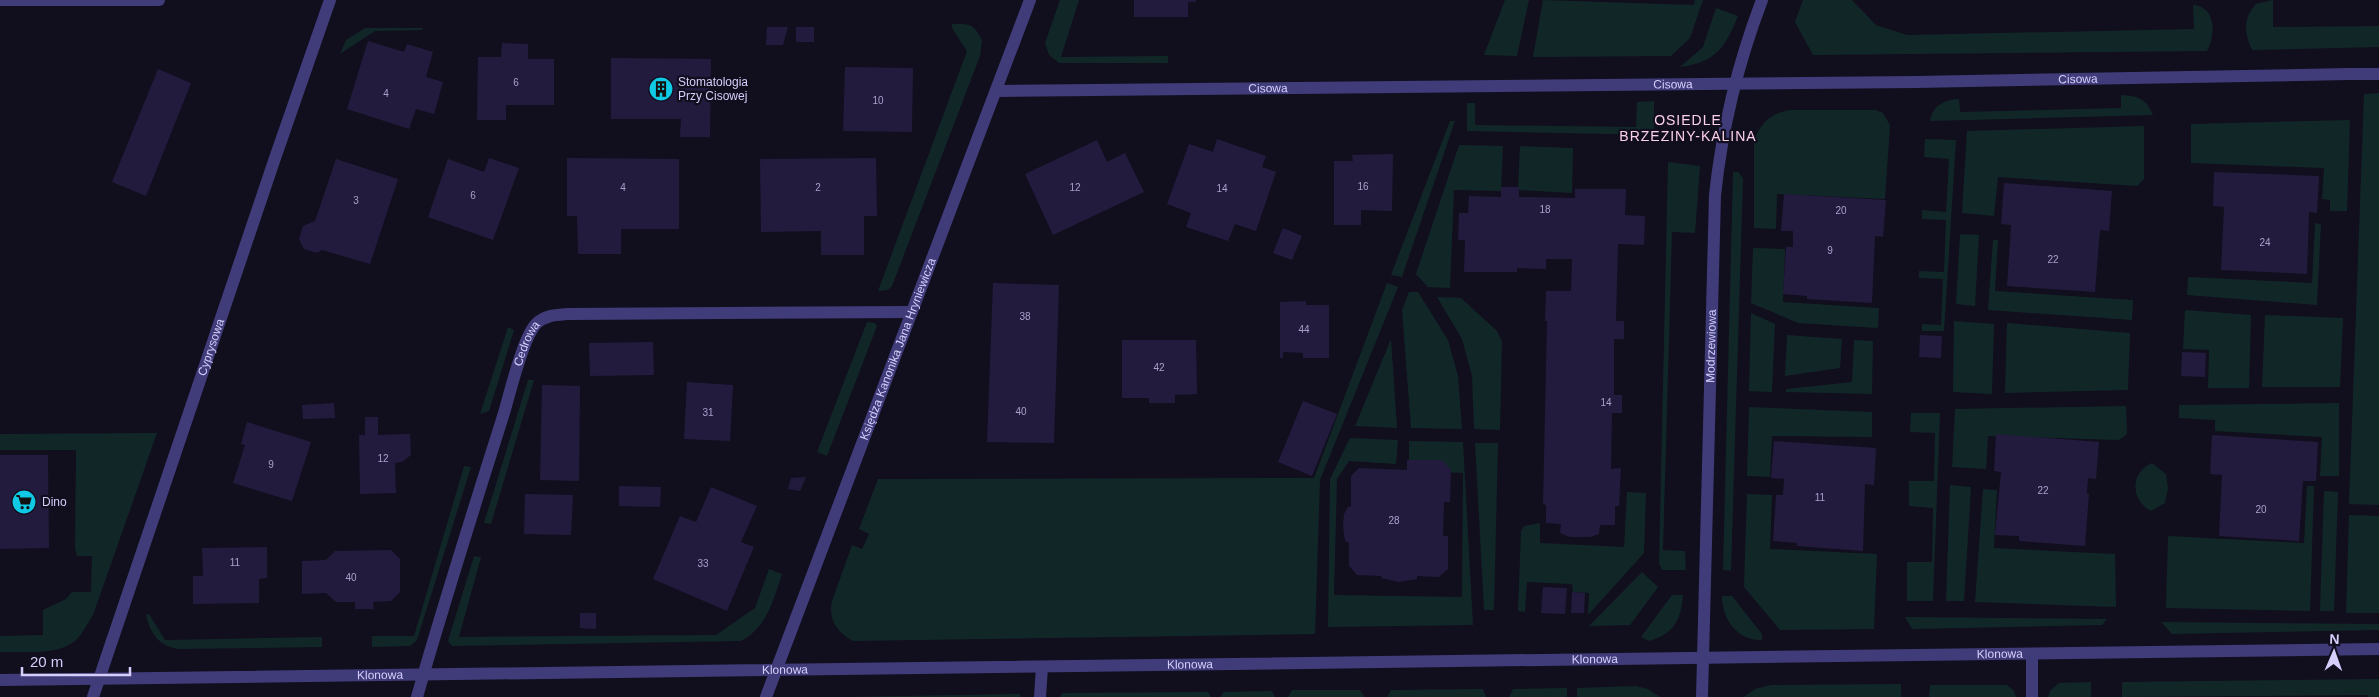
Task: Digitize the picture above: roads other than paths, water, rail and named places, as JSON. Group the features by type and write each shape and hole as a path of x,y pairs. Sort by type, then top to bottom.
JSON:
{"street":[{"path":"0,0 159,0"},
{"name":"Cyprysowa","path":"93,697 274,160 330,0"},
{"name":"Księdza Kanonika Jana Hryniewicza","path":"766,697 1030,0"},
{"name":"Modrzewiowa","path":"1702,697 1715,195 1719,157 1735,83 1762,0"},
{"name":"Cisowa","path":"997,91 1974,81 2379,74"},
{"name":"Cedrowa","path":"417,697 460,549 518,367 529,336 536,324 549,316 568,314 912,312"},
{"name":"Klonowa","path":"0,680 100,677 776,671 2379,649"},
{"path":"2032,654 2032,697"},
{"path":"1040,697 1042,667"}],"place":[{"name":"Stomatologia Przy Cisowej","path":"661,89"},
{"name":"Dino","path":"24,502"}],"district":[{"name":"OSIEDLE BRZEZINY-KALINA","path":"1688,128"}]}
